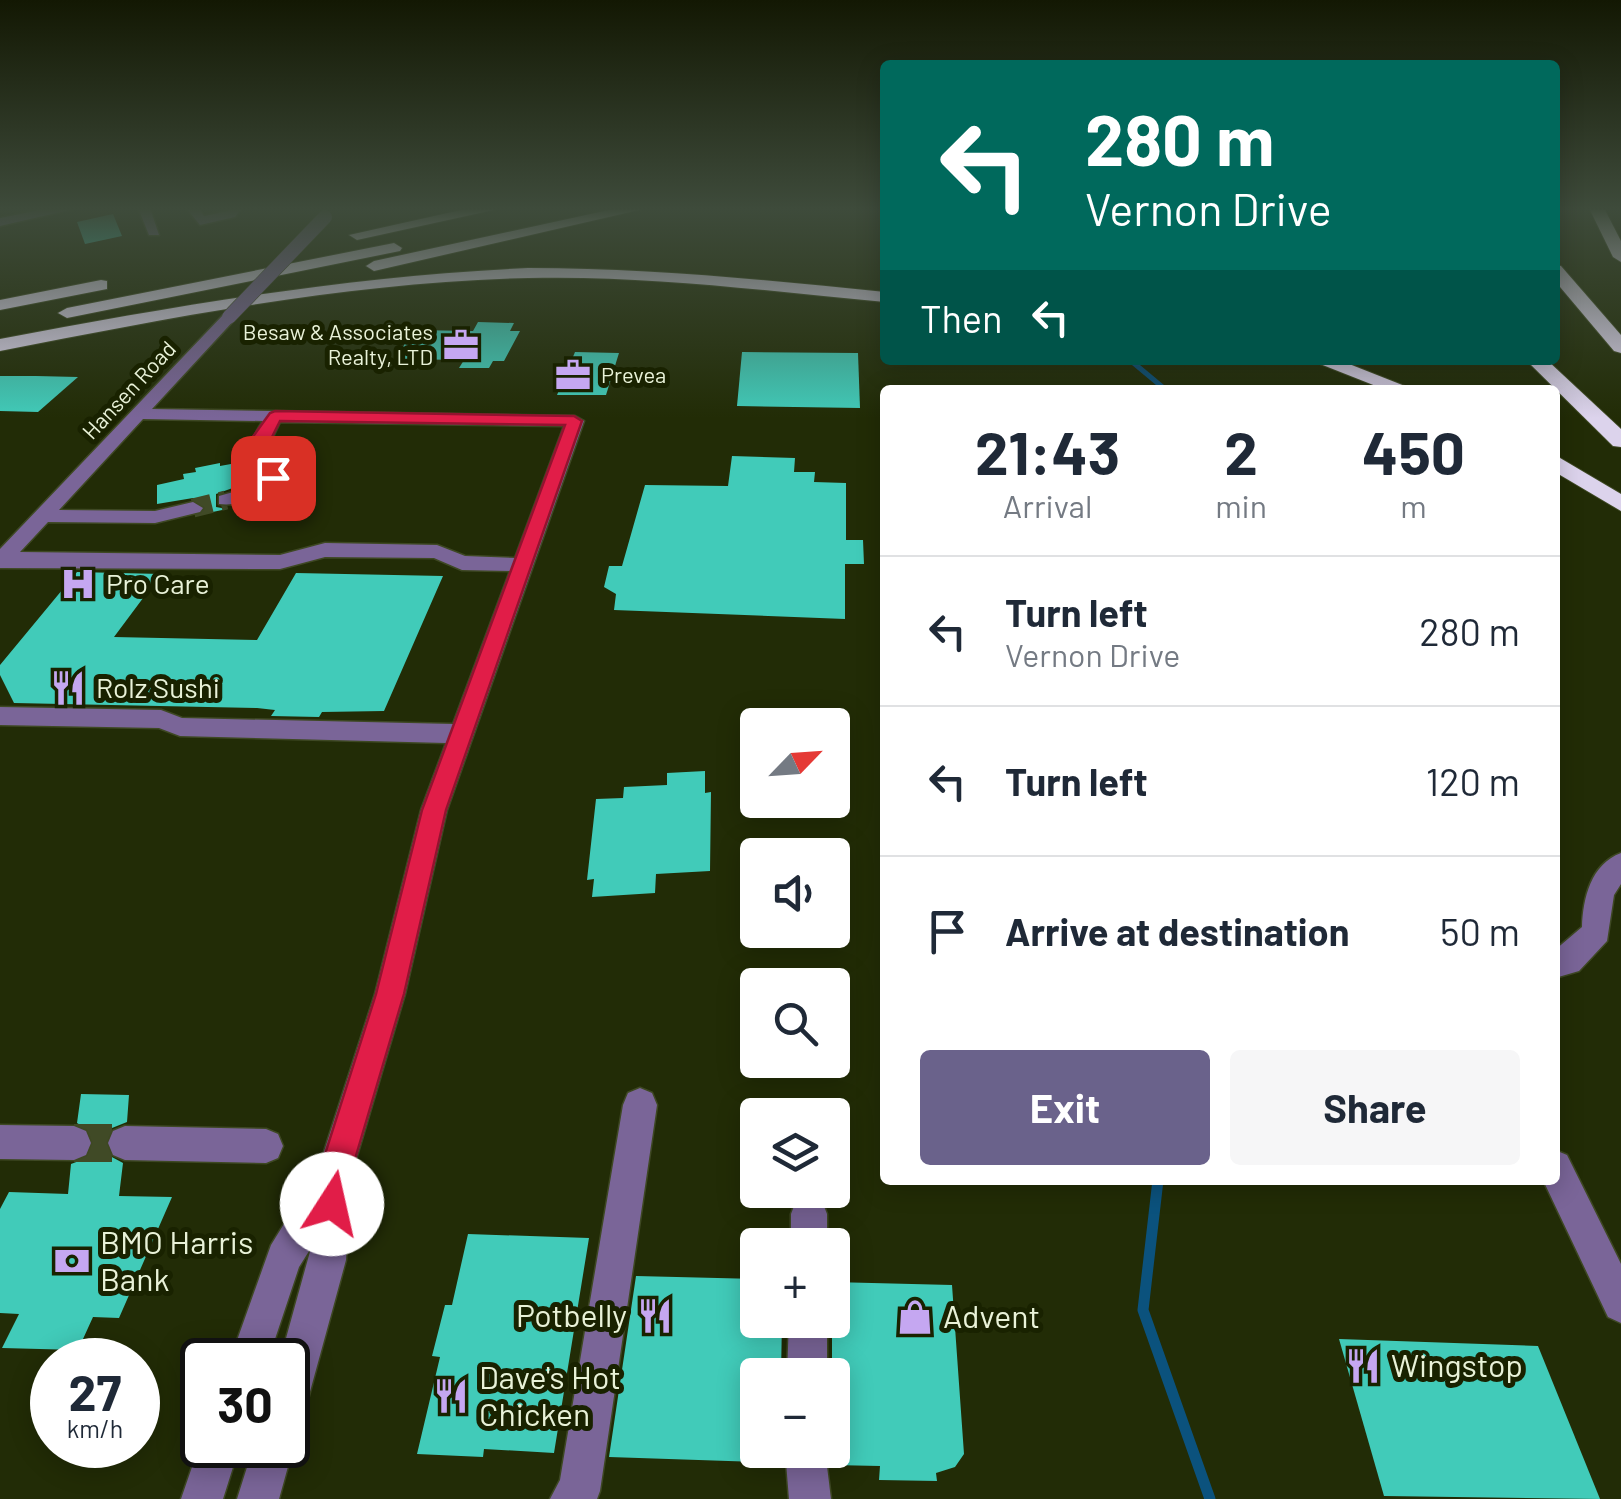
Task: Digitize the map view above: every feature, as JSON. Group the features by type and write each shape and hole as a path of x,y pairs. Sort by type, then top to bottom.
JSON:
{"highway":[{"path":"0,326 242,278"},
{"path":"7,344 315,278"},
{"path":"7,344 300,292 451,278"},
{"path":"674,278 824,292 880,293"},
{"path":"1562,278 1621,348"},
{"path":"0,305 115,282"},
{"path":"1334,365 1391,385"},
{"path":"1541,365 1621,441"},
{"path":"1560,465 1621,504"}],"street":[{"name":"Hansen Road","path":"2,559 267,278"},
{"path":"137,414 574,421 434,810 390,994 334,1176 328,1260 306,1338"},
{"path":"226,500 258,491 273,478 274,463 260,445 260,438 275,416"},
{"path":"42,516 155,517 193,508"},
{"path":"2,559 280,562 326,550 436,552 462,563 522,565"},
{"path":"0,716 161,719 180,728 461,734"},
{"path":"1560,963 1568,961 1597,932 1597,902 1603,882 1621,865"},
{"path":"571,1499 579,1491 640,1105"},
{"path":"0,1142 74,1143"},
{"path":"124,1144 266,1146"},
{"path":"257,1338 284,1258 334,1176"},
{"path":"1560,1177 1621,1304"},
{"path":"202,1499 212,1468"},
{"path":"258,1499 267,1468"},
{"path":"806,1468 806,1492 810,1499"}],"building":[{"path":"478,322 514,323 510,331 520,331 504,361 493,361 489,368 459,368 464,360 395,359 414,330 473,331"},
{"path":"575,352 619,353 606,395 557,395"},
{"path":"742,352 858,353 860,408 737,406"},
{"path":"0,376 78,377 38,412 0,411"},
{"path":"732,456 795,458 794,472 815,472 814,482 846,483 846,540 863,540 864,564 845,564 845,619 614,610 616,594 604,587 609,566 622,566 645,485 728,486"},
{"path":"231,464 232,468 250,464 252,481 216,494 216,507 227,509 203,514 207,507 193,498 157,504 157,485 184,479 183,474 196,472 195,468"},
{"path":"77,572 161,574 114,637 257,640 296,573 443,576 384,711 322,712 319,717 271,716 275,710 257,708 14,703 0,675 0,665"},
{"path":"705,771 705,793 711,792 710,871 656,874 655,893 592,897 594,879 587,880 596,799 623,798 624,787 667,785 667,773"},
{"name":"BMO Harris Bank","path":"81,1094 129,1095 127,1122 112,1128 105,1142 110,1156 123,1163 119,1196 172,1197 119,1318 93,1317 83,1338 30,1338 30,1349 2,1348 19,1314 0,1313 0,1209 9,1192 68,1194 71,1164 87,1158 94,1144 89,1130 77,1123"},
{"path":"468,1234 589,1238 554,1453 484,1449 483,1457 417,1454 440,1357 432,1356 445,1305 452,1305"},
{"path":"636,1276 740,1279 740,1338 782,1338 781,1358 740,1358 740,1461 609,1457"},
{"path":"850,1282 952,1285 964,1454 955,1467 936,1473 937,1481 879,1480 880,1466 850,1465 850,1358 832,1358 832,1338 850,1338"},
{"path":"1339,1339 1538,1346 1600,1499 1384,1496"}],"waterway":[{"path":"1136,365 1160,385"},
{"path":"1157,1185 1143,1310 1210,1499"}],"tunnel":[{"path":"193,508 226,500"},
{"path":"74,1143 125,1143"}],"place":[{"name":"Besaw & Associates Realty, LTD","path":"461,345"},
{"name":"Prevea","path":"573,375"},
{"name":"Pro Care","path":"78,584"},
{"name":"Rolz Sushi","path":"68,688"},
{"name":"BMO Harris Bank","path":"72,1261"},
{"name":"Potbelly","path":"655,1316"},
{"name":"Advent","path":"915,1317"},
{"name":"Wingstop","path":"1363,1366"},
{"name":"Dave's Hot Chicken","path":"451,1396"}],"route":[{"path":"273,478 274,463 260,445 260,438 275,416 574,421 434,810 390,994 334,1176 332,1204"}]}
